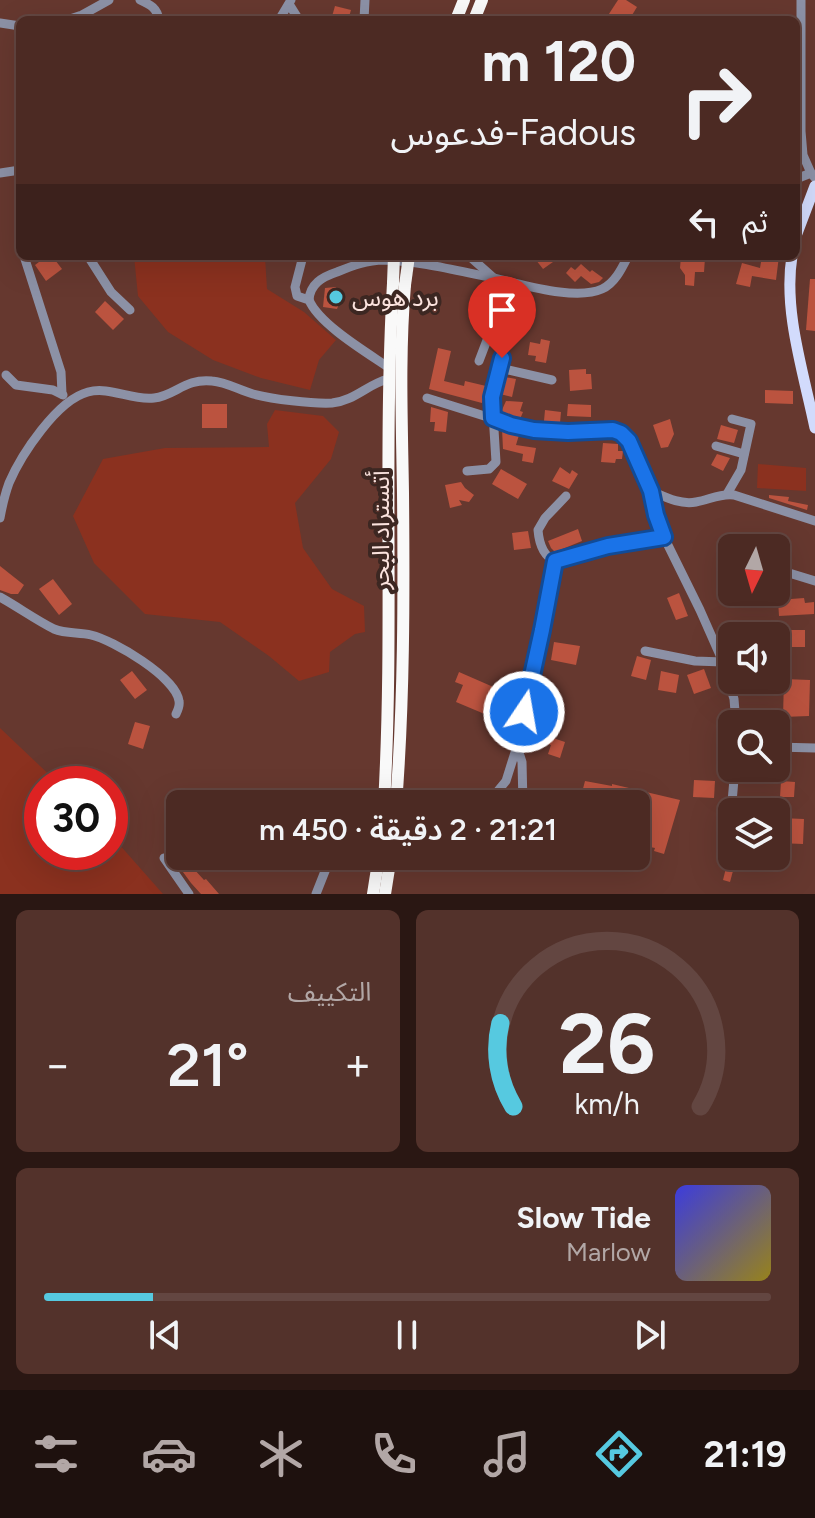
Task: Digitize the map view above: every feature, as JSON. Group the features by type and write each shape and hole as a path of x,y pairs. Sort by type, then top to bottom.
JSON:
{"highway":[{"name":"أتستراد البحر","path":"395,260 399,284 403,493 403,666 397,790"},
{"name":"أتستراد البحر","path":"385,790 389,583 388,373 399,284 414,260"},
{"path":"373,894 377,870"},
{"path":"385,894 389,870"}],"main road":[{"path":"800,226 815,187"},
{"path":"792,260 790,295 815,428"}],"street":[{"path":"77,16 109,0"},
{"path":"140,0 152,5 158,16"},
{"path":"801,0 801,131 803,155 813,176"},
{"path":"0,518 17,467 66,397 25,260"},
{"path":"91,260 111,292 130,310"},
{"path":"302,260 296,292 297,296 309,300"},
{"path":"6,375 16,385 53,390 66,397 105,390 157,398 199,380 214,381 274,398 333,403 358,396 388,373 311,307 309,300 313,286 329,274 360,260 414,260 533,288 581,293 609,285 626,260"},
{"path":"467,471 489,469 496,462 492,397 500,368 503,338 503,297 495,279 474,260"},
{"path":"479,361 487,340 503,338"},
{"path":"500,368 552,380"},
{"path":"427,398 534,430 613,430 621,433 629,441 651,491 664,537 718,651"},
{"path":"727,494 738,477 751,424 732,419"},
{"path":"716,446 744,454"},
{"path":"651,491 691,503 727,494 815,521"},
{"path":"566,496 538,530 544,551 555,561 608,546 664,537"},
{"path":"499,790 506,781 517,746 555,561"},
{"path":"790,573 815,581"},
{"path":"0,597 51,627 99,637 150,666 179,699 176,714"},
{"path":"645,651 695,661 718,662"},
{"path":"517,746 522,762 523,790"},
{"path":"790,747 815,748"},
{"path":"164,858 189,894"},
{"path":"316,894 325,870"}],"shaded area":[{"path":"134,260 265,260 267,289 304,312 336,340 319,360 310,390 261,378 213,360 168,332 138,296"},
{"path":"275,410 323,416 339,432 331,459 295,503 303,548 332,589 364,606 365,632 355,634 330,652 329,672 299,681 220,622 145,614 94,563 73,516 103,459 165,448 269,447 267,424"},
{"path":"758,464 806,468 806,491 757,488"},
{"path":"0,728 40,766 24,766 24,870 128,870 128,854 163,894 0,894"}],"building":[{"path":"618,0 626,0 637,7 631,16 608,16"},
{"path":"335,6 351,10 349,16 332,16"},
{"path":"42,260 55,260 62,269 46,281 35,265"},
{"path":"536,260 552,260 553,262 543,269"},
{"path":"681,260 705,260 704,272 695,272 694,286 685,285 685,275 680,268"},
{"path":"761,260 778,260 776,280 752,276 750,287 736,284 742,263 760,268"},
{"path":"581,264 603,278 591,284 581,276 575,282 566,273 571,267 575,270"},
{"path":"810,279 815,279 815,331 806,330"},
{"path":"336,287 341,299 337,309 323,307 325,288"},
{"path":"105,301 124,319 113,330 95,312"},
{"path":"541,339 550,341 546,363 535,361 536,356 528,355 530,342 540,344"},
{"path":"438,348 451,351 444,381 464,386 465,381 486,386 482,403 429,389"},
{"path":"586,369 586,374 591,374 592,389 570,391 569,370"},
{"path":"505,377 516,379 512,397 500,394"},
{"path":"765,390 793,391 793,404 765,403"},
{"path":"506,401 523,402 520,419 501,412"},
{"path":"202,404 227,404 227,428 202,428"},
{"path":"568,404 591,405 591,417 567,416"},
{"path":"431,407 448,412 446,432 434,431 435,422 430,422"},
{"path":"545,410 561,412 560,423 544,421"},
{"path":"670,419 674,434 668,447 661,448 653,425"},
{"path":"721,425 738,430 734,443 717,439"},
{"path":"502,429 519,435 516,445 536,448 533,463 522,461 523,454 503,449"},
{"path":"603,443 618,444 618,451 623,451 622,459 616,459 615,463 601,462"},
{"path":"717,454 730,458 723,471 711,465"},
{"path":"560,467 570,474 572,470 578,474 569,489 552,481"},
{"path":"501,469 527,484 518,499 492,484"},
{"path":"461,482 474,495 469,502 459,500 462,505 450,508 445,485"},
{"path":"769,495 789,497 788,501 808,505 807,510 769,498"},
{"path":"578,529 582,541 555,552 551,548 548,541"},
{"path":"528,531 531,548 514,550 512,533"},
{"path":"0,566 24,585 18,594 0,590"},
{"path":"53,579 72,604 59,615 39,589"},
{"path":"679,593 688,616 676,620 667,598"},
{"path":"804,598 805,603 814,602 814,614 779,616 778,606 790,606 790,599"},
{"path":"790,630 805,630 805,647 790,647"},
{"path":"554,642 580,646 576,665 551,660"},
{"path":"637,656 651,660 646,680 631,676"},
{"path":"704,669 711,688 694,694 687,675"},
{"path":"132,671 147,690 135,699 120,680"},
{"path":"661,671 679,675 676,693 658,690"},
{"path":"459,672 516,697 506,723 456,702 463,685 455,682"},
{"path":"790,679 810,680 809,716 790,717 790,710 783,710 784,694 790,694"},
{"path":"135,722 150,726 143,749 128,744"},
{"path":"547,736 565,742 560,758 548,754 551,745 544,743"},
{"path":"694,780 715,781 714,798 693,797"},
{"path":"585,781 638,790 583,790"},
{"path":"781,782 795,782 794,797 780,797"},
{"path":"650,793 680,800 664,854 654,851 655,848 650,847"},
{"path":"790,818 804,819 803,844 790,843"},
{"path":"182,870 195,870 219,894 201,894"},
{"path":"726,870 733,870 730,882 723,880"}],"place":[{"name":"برد هوس","path":"336,297"}],"route":[{"path":"502,358 492,397 493,418 534,430 613,430 621,433 629,441 651,491 664,537 608,546 555,561 524,712"}]}
